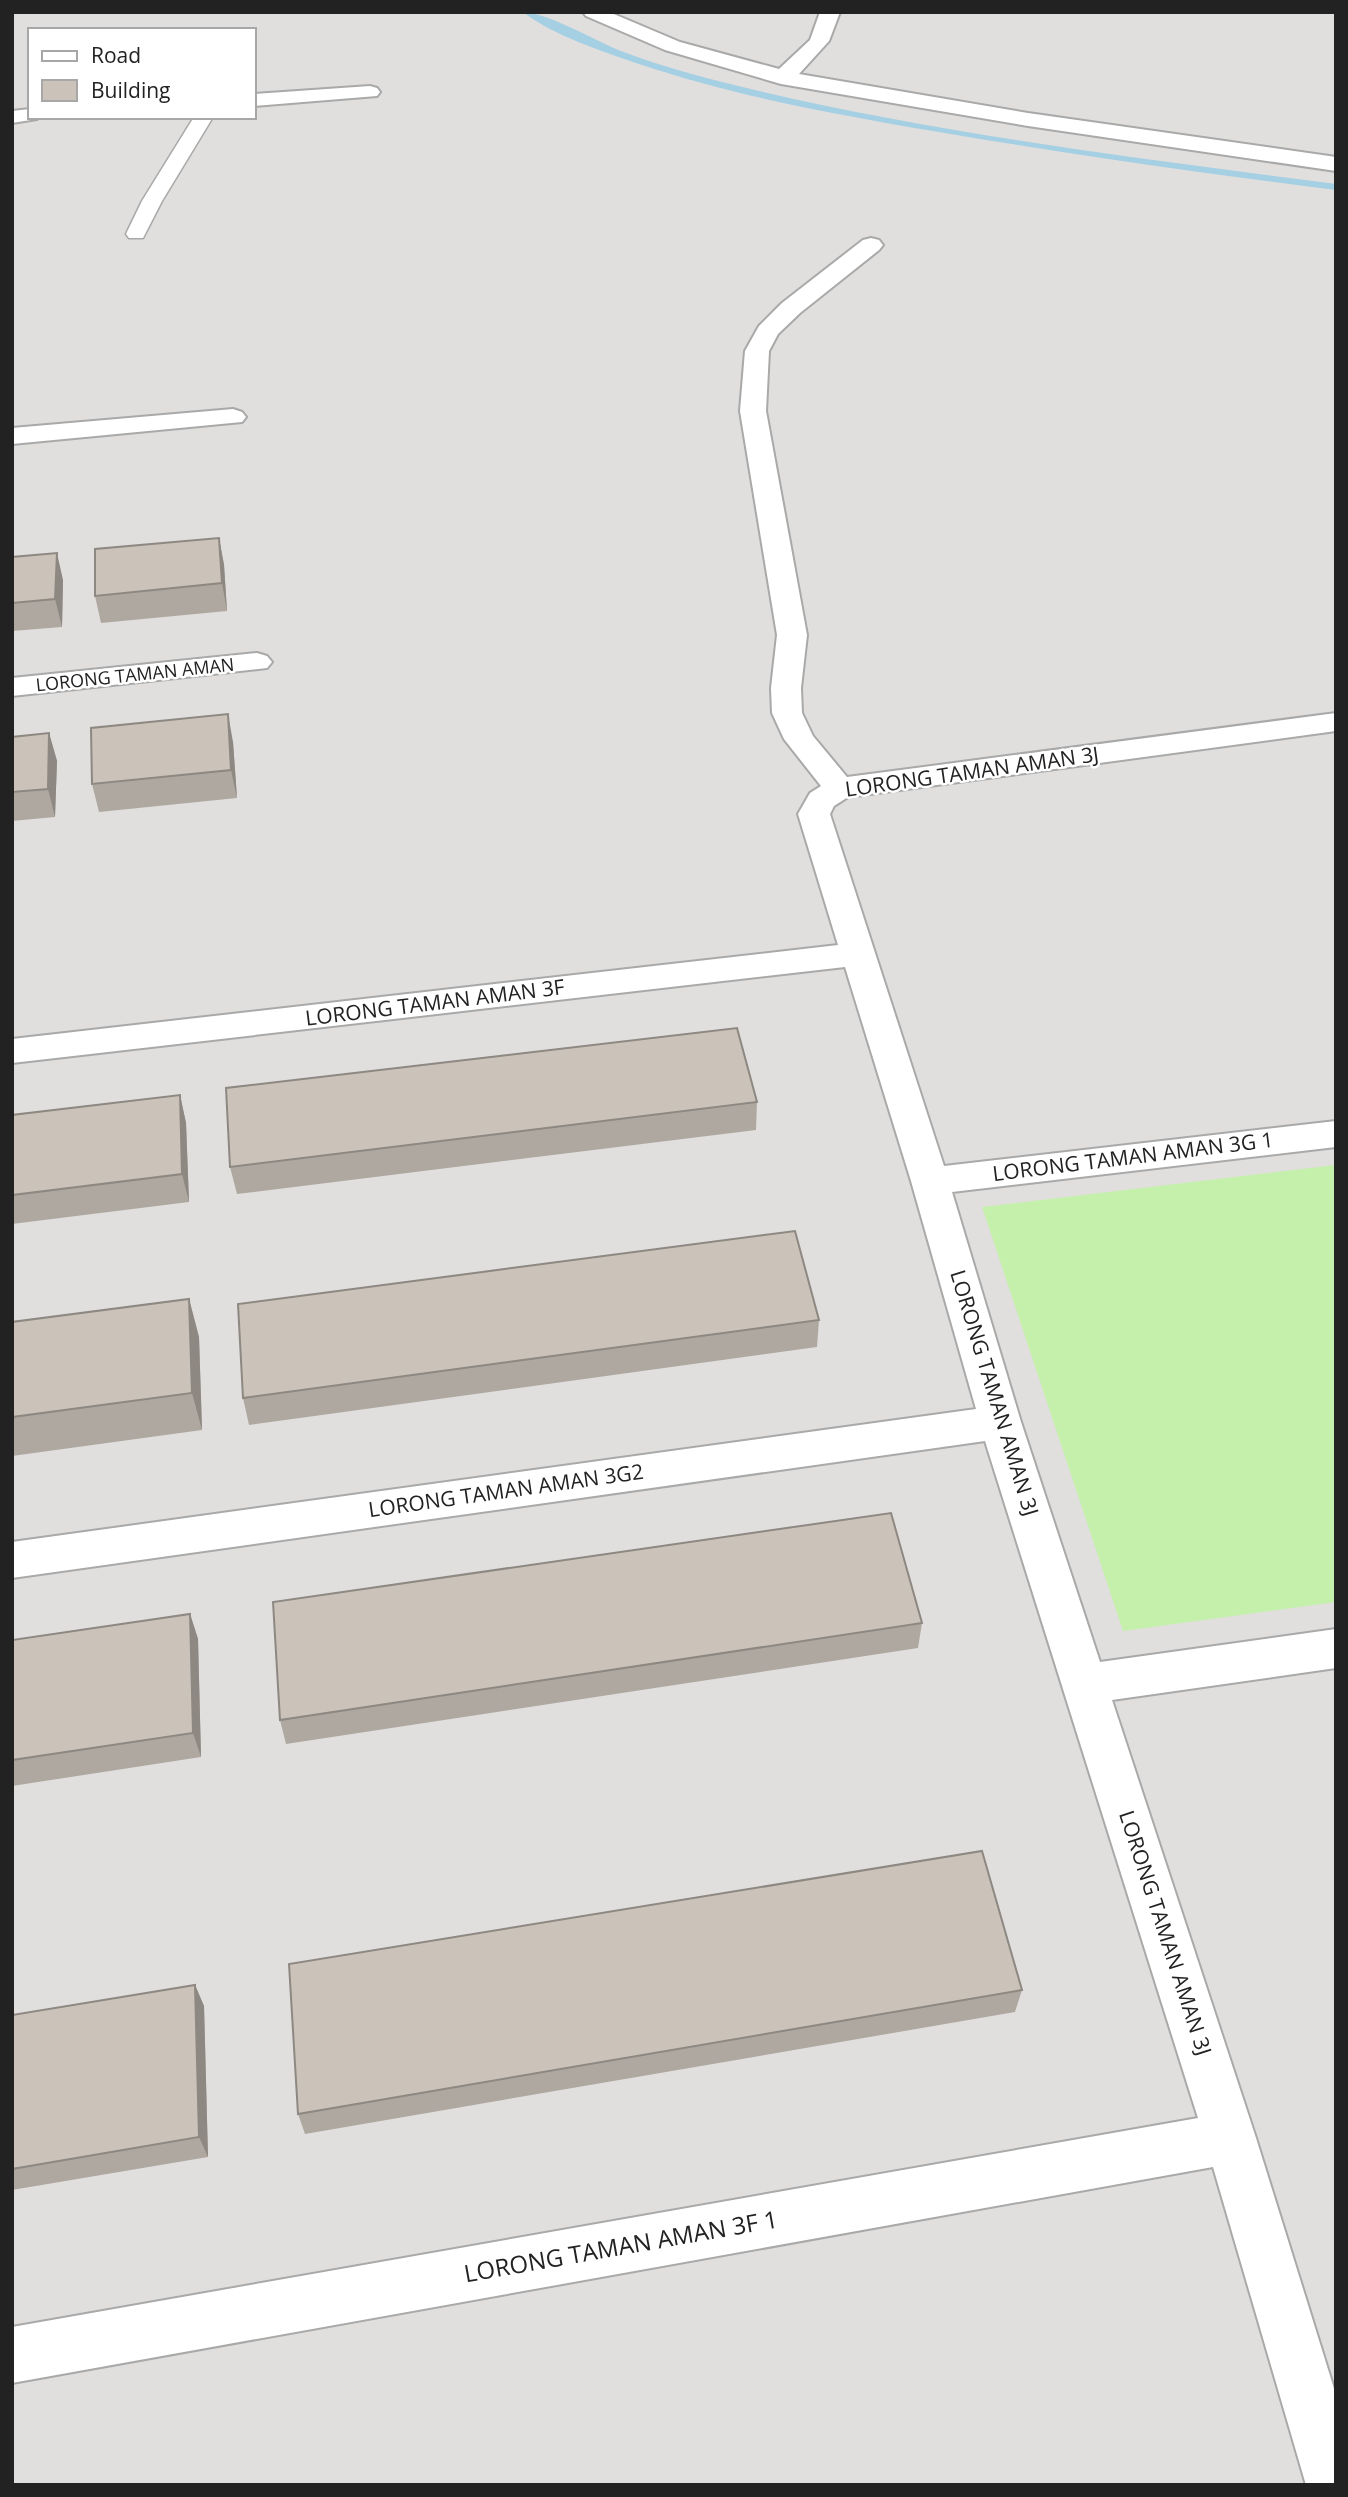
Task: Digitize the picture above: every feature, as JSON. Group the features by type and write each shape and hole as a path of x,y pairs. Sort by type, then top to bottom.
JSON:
{"street":[{"path":"593,12 662,41 781,78 1041,123 1336,164"},
{"path":"781,78 806,60 821,38 830,12"},
{"path":"256,100 370,92"},
{"path":"839,788 799,739 787,713 786,688 792,635 753,411 757,351 768,331 791,308 871,245"},
{"path":"12,436 233,417"},
{"name":"LORONG TAMAN AMAN","path":"12,687 257,662"},
{"name":"LORONG TAMAN AMAN 3J","path":"1335,2485 1230,2138 1000,1422 930,1181 814,814 821,800 839,788 1336,722"},
{"name":"LORONG TAMAN AMAN 3F","path":"12,1051 858,954"},
{"name":"LORONG TAMAN AMAN 3G 1","path":"930,1181 1336,1134"},
{"name":"LORONG TAMAN AMAN 3G2","path":"12,1560 1000,1422"},
{"path":"1086,1684 1336,1648"},
{"name":"LORONG TAMAN AMAN 3F 1","path":"12,2355 1230,2138"}],"lane":[{"path":"136,234 152,201 203,119"}],"shaded area":[{"path":"12,12 1336,12 1336,2485 12,2485"}],"green space":[{"path":"1336,1165 1336,1602 1123,1631 982,1207"}],"building":[{"path":"219,538 222,583 95,596 95,549"},
{"path":"57,553 55,599 12,603 12,557"},
{"path":"228,714 231,770 92,784 91,728"},
{"path":"49,733 48,789 12,792 12,737"},
{"path":"737,1028 757,1102 230,1167 226,1088"},
{"path":"180,1095 182,1174 12,1195 12,1115"},
{"path":"795,1231 819,1320 243,1398 238,1304"},
{"path":"189,1299 192,1393 12,1417 12,1322"},
{"path":"891,1513 922,1623 280,1720 273,1602"},
{"path":"190,1614 193,1733 12,1760 12,1640"},
{"path":"982,1851 1022,1990 298,2114 289,1964"},
{"path":"195,1985 199,2137 12,2169 12,2015"}],"waterway":[{"path":"528,12 618,53 665,69 809,105 1014,141 1336,187"}]}
